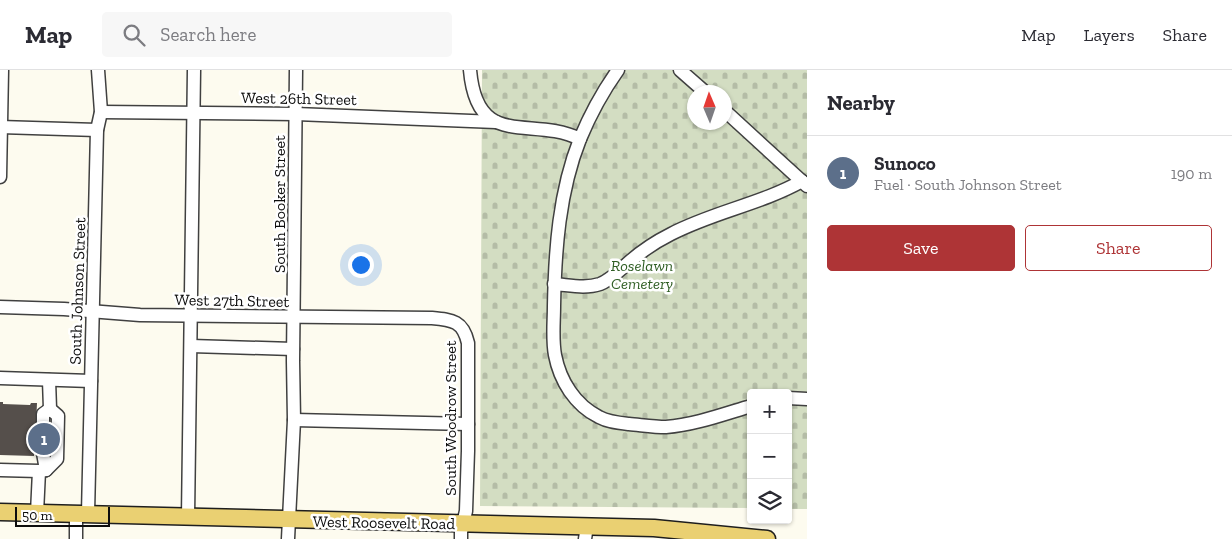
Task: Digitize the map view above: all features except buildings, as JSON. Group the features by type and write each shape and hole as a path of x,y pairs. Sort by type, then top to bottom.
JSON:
{"main road":[{"name":"West Roosevelt Road","path":"0,512 290,519 462,531 586,532 654,528 767,539"}],"street":[{"path":"0,177 2,70"},
{"name":"South Johnson Street","path":"76,539 82,513 91,381 97,130 100,112 98,70"},
{"path":"188,517 194,70"},
{"name":"South Booker Street","path":"288,539 294,420 296,70"},
{"path":"470,70 472,88 478,103 486,116 496,122"},
{"path":"618,70 593,111 580,139 561,209 554,284 553,342 555,356 567,388 574,398 600,418 653,427 668,427 747,407"},
{"path":"680,70 697,85"},
{"name":"West 26th Street","path":"100,112 296,114 496,122 565,133 580,139"},
{"path":"554,284 587,287 602,283 613,277 646,248 670,234 711,216 804,183 732,117"},
{"path":"1,127 97,130"},
{"name":"West 27th Street","path":"0,307 191,316 432,318 448,320 462,327"},
{"name":"South Woodrow Street","path":"462,327 466,332 468,343 466,511 462,531"},
{"path":"191,346 293,349"},
{"path":"0,378 91,381"},
{"path":"0,470 43,471 57,459 58,416 50,409 50,380"},
{"path":"792,398 807,400"},
{"path":"43,425 43,414 50,409"},
{"path":"294,420 468,424"},
{"path":"37,512 43,471 43,453"}],"green space":[{"name":"Roselawn Cemetery","path":"482,70 807,70 807,509 792,509 792,389 747,389 747,508 480,506"}],"tunnel":[{"path":"43,425 43,453"}],"place":[{"name":"Sunoco","path":"44,439"}]}
